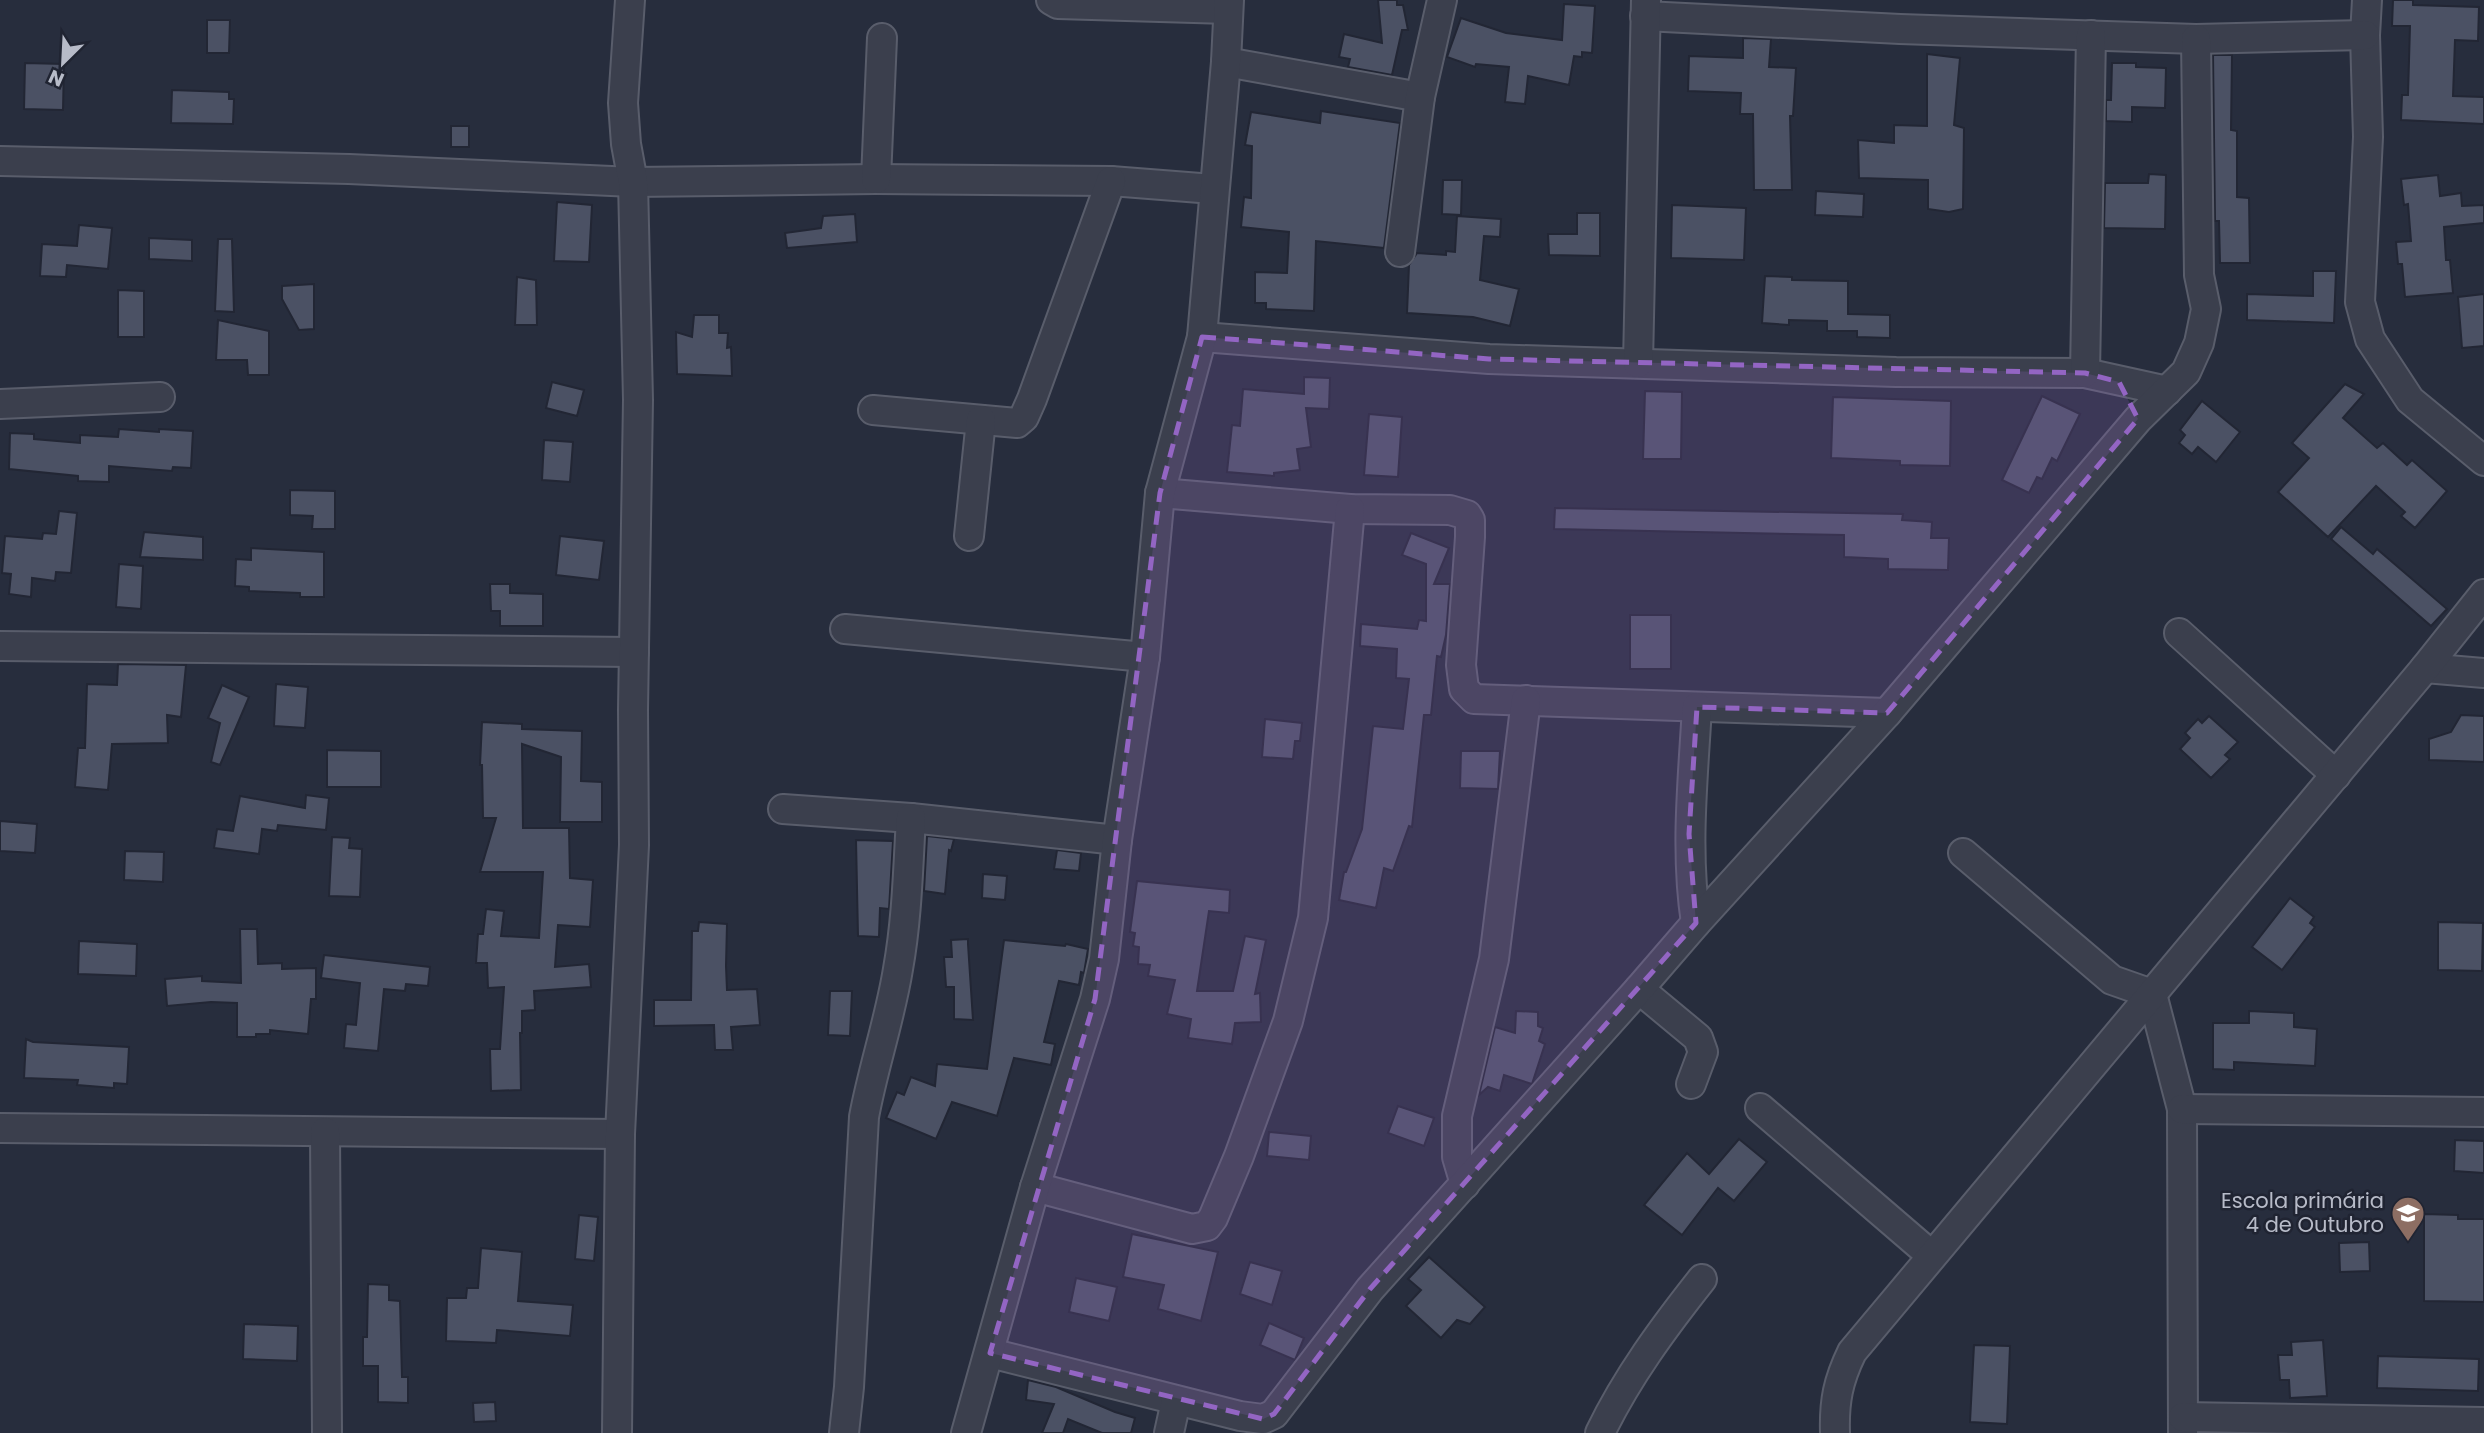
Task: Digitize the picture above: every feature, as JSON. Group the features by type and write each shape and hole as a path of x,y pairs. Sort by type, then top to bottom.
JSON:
{"street":[{"path":"617,1433 620,1134 634,845 638,400 633,182 626,144 623,103 630,0"},
{"path":"966,1433 1035,1187 1095,999 1104,959 1117,840 1145,657 1160,493 1202,337 1226,62 1228,4 1058,4 1051,0"},
{"path":"1400,252 1420,97 1442,0"},
{"path":"2367,0 2365,35 2368,137 2360,302 2370,339 2410,400 2484,461"},
{"path":"1638,363 1646,8 1900,29 2196,39 2365,35"},
{"path":"2085,373 2091,35"},
{"path":"876,179 882,38"},
{"path":"990,1353 1240,1416 1263,1419 1274,1414 1370,1289 1887,713 2138,419 2186,372 2194,359 2206,309 2199,275 2196,39"},
{"path":"1226,62 1420,97"},
{"path":"0,161 349,169 633,182 876,179 1111,181 1213,190"},
{"path":"873,410 1017,423 1024,417 1111,181"},
{"path":"1202,337 1489,359 1896,372 2085,373 2167,391"},
{"path":"2119,382 2138,419"},
{"path":"0,404 160,397"},
{"path":"969,536 981,420"},
{"path":"1160,493 1350,509 1450,510 1468,515 1470,537 1461,665 1464,689 1475,699 1887,713"},
{"path":"1035,1187 1192,1229 1207,1226 1213,1218 1239,1156 1288,1021 1313,918 1350,509"},
{"path":"1835,1433 1834,1406 1840,1377 1852,1352 2336,775 2484,594"},
{"path":"845,629 1145,657"},
{"path":"2179,633 2336,775"},
{"path":"0,646 634,652"},
{"path":"2425,668 2484,673"},
{"path":"1465,1184 1457,1157 1457,1116 1494,959 1527,700"},
{"path":"1696,923 1691,894 1689,834 1697,707"},
{"path":"783,809 911,818 1117,840"},
{"path":"844,1433 864,1118 898,971 905,918 911,818"},
{"path":"1963,853 2112,980 2152,994"},
{"path":"1639,989 1698,1038 1703,1052 1691,1084"},
{"path":"2152,994 2182,1109 2183,1425 2484,1422"},
{"path":"1760,1108 1931,1255"},
{"path":"2182,1109 2484,1112"},
{"path":"0,1128 620,1134"},
{"path":"325,1132 327,1433"},
{"path":"1600,1433 1616,1399 1666,1324 1702,1279"},
{"path":"1169,1433 1176,1401"}],"highlighted area":[{"path":"1202,337 1489,359 2085,373 2119,382 2138,419 1887,713 1697,707 1689,834 1696,923 1370,1289 1274,1414 1263,1419 990,1353 1095,999 1160,493"}],"building":[{"path":"1378,0 1397,0 1397,5 1403,5 1408,30 1402,30 1392,75 1348,67 1350,59 1339,57 1344,34 1382,43"},
{"path":"2393,0 2413,0 2413,5 2479,7 2478,41 2455,40 2453,96 2484,97 2484,124 2401,120 2402,95 2408,95 2410,26 2392,26"},
{"path":"1564,4 1595,6 1592,53 1582,52 1582,57 1574,56 1569,85 1528,76 1525,104 1505,102 1509,67 1476,64 1475,67 1447,57 1461,18 1506,33 1562,40"},
{"path":"207,20 230,20 229,53 207,53"},
{"path":"1743,38 1771,39 1769,67 1796,68 1793,116 1790,116 1792,190 1754,190 1753,114 1740,114 1741,93 1688,91 1689,56 1743,58"},
{"path":"1927,54 1960,58 1954,125 1964,128 1963,209 1949,212 1928,209 1928,180 1859,178 1858,140 1894,143 1894,125 1927,126"},
{"path":"2213,55 2232,55 2231,130 2237,131 2237,197 2249,198 2250,263 2220,263 2219,221 2215,221"},
{"path":"25,63 64,64 63,110 24,109"},
{"path":"2112,63 2136,63 2136,67 2166,68 2165,108 2132,107 2132,122 2106,121 2106,100 2111,100"},
{"path":"172,90 229,92 229,99 234,99 233,124 171,123"},
{"path":"1321,111 1400,123 1384,248 1316,241 1314,311 1266,309 1266,303 1255,303 1255,272 1287,273 1289,232 1241,227 1244,197 1251,198 1252,146 1245,145 1251,112 1320,123"},
{"path":"451,126 469,126 469,147 451,147"},
{"path":"2149,174 2166,175 2165,229 2104,228 2105,183 2148,183"},
{"path":"2438,175 2440,196 2461,193 2462,206 2484,205 2484,223 2444,227 2446,260 2450,260 2453,293 2405,297 2402,264 2398,264 2396,242 2411,241 2408,204 2404,205 2401,179"},
{"path":"1443,180 1462,180 1461,215 1442,214"},
{"path":"1816,191 1864,194 1863,217 1815,215"},
{"path":"557,202 592,205 589,262 554,261"},
{"path":"1672,205 1746,208 1744,260 1671,258"},
{"path":"1577,213 1600,213 1600,256 1549,255 1548,234 1577,234"},
{"path":"855,214 857,242 787,248 785,233 821,228 823,216"},
{"path":"1457,216 1501,219 1500,237 1484,236 1480,280 1519,289 1510,326 1473,317 1407,313 1409,265 1417,253 1446,255 1446,251 1455,252"},
{"path":"79,225 112,228 108,269 67,265 66,277 40,276 42,244 77,246"},
{"path":"149,238 192,240 192,261 149,259"},
{"path":"218,239 232,239 234,312 215,311"},
{"path":"2313,271 2336,271 2334,323 2247,320 2247,294 2313,296"},
{"path":"1765,276 1792,277 1792,280 1848,281 1848,314 1890,315 1890,338 1857,337 1857,331 1827,331 1827,321 1789,320 1789,325 1762,323"},
{"path":"517,277 536,280 537,325 515,325"},
{"path":"314,284 314,329 299,330 282,299 282,286"},
{"path":"118,290 144,291 144,337 118,337"},
{"path":"2484,294 2484,346 2462,348 2458,297"},
{"path":"694,315 719,315 719,333 728,333 727,348 731,347 732,376 677,374 676,332 692,337"},
{"path":"218,320 269,331 269,375 248,375 247,360 216,360"},
{"path":"1304,377 1330,378 1329,409 1306,408 1311,447 1297,449 1300,470 1274,473 1274,476 1227,472 1232,425 1240,426 1243,389 1304,394"},
{"path":"552,382 584,390 577,416 546,408"},
{"path":"2345,384 2364,394 2343,418 2377,448 2383,443 2407,465 2412,460 2447,491 2415,528 2401,516 2405,512 2376,486 2328,537 2278,492 2309,458 2292,443"},
{"path":"1645,391 1682,392 1681,459 1643,459"},
{"path":"2042,396 2080,414 2057,461 2052,458 2042,479 2037,477 2029,493 2002,480"},
{"path":"1833,397 1951,401 1950,466 1900,465 1900,461 1831,458"},
{"path":"2202,401 2240,432 2216,462 2198,447 2192,454 2179,443 2185,435 2180,430"},
{"path":"1369,414 1402,417 1398,477 1364,475"},
{"path":"119,429 193,431 191,468 173,467 172,471 109,466 109,482 78,481 78,476 9,469 10,433 34,434 34,439 80,443 80,435 118,437"},
{"path":"544,440 573,442 570,482 542,480"},
{"path":"290,490 335,491 335,529 312,529 313,516 290,515"},
{"path":"1555,508 1903,514 1902,520 1932,522 1931,538 1949,538 1948,570 1888,569 1888,559 1844,557 1844,535 1554,529"},
{"path":"59,511 77,513 71,573 56,572 55,581 32,578 31,597 9,594 11,574 2,573 5,536 42,539 43,533 56,534"},
{"path":"2341,527 2373,554 2377,549 2447,609 2431,626 2331,539"},
{"path":"144,532 203,537 203,560 140,557"},
{"path":"1411,533 1449,548 1434,584 1450,584 1446,635 1441,657 1437,656 1431,715 1424,715 1412,827 1409,826 1393,871 1384,868 1376,908 1339,900 1344,872 1362,829 1373,726 1403,729 1409,679 1396,678 1397,649 1360,646 1361,624 1417,629 1419,620 1426,621 1426,564 1402,555"},
{"path":"560,536 604,541 599,580 556,575"},
{"path":"251,548 324,552 324,597 249,591 249,587 235,586 236,559 251,560"},
{"path":"119,564 143,566 141,609 116,607"},
{"path":"490,584 510,584 510,593 543,594 543,626 500,626 500,611 491,611"},
{"path":"1630,615 1671,615 1671,669 1630,669"},
{"path":"118,664 186,665 181,717 167,715 168,743 112,744 108,790 75,787 78,748 85,748 87,684 117,685"},
{"path":"276,684 308,687 305,728 274,726"},
{"path":"222,685 249,697 220,765 211,762 220,723 208,718"},
{"path":"2461,715 2484,716 2484,762 2429,760 2429,739 2451,732"},
{"path":"2209,716 2238,742 2225,755 2230,759 2211,778 2180,749 2190,738 2185,733 2198,719 2202,723"},
{"path":"1265,719 1302,723 1300,741 1295,741 1293,759 1262,757"},
{"path":"482,722 522,724 522,729 582,731 581,781 602,782 602,822 560,822 561,757 522,744 523,828 569,828 570,878 593,880 590,927 558,925 555,967 589,964 591,987 534,991 535,1010 522,1011 521,1090 491,1091 490,1049 500,1049 504,987 488,988 487,963 476,963 478,934 483,934 486,909 504,911 501,936 539,938 543,872 480,872 496,818 483,818 480,765"},
{"path":"327,750 381,751 381,787 327,787"},
{"path":"1461,751 1500,751 1498,789 1460,788"},
{"path":"306,795 329,798 326,830 278,825 277,831 262,829 259,854 214,848 217,829 233,831 240,796 305,808"},
{"path":"0,821 37,824 35,853 0,851"},
{"path":"927,836 954,839 951,851 949,850 945,894 924,891"},
{"path":"332,837 350,838 349,848 362,849 360,897 329,896"},
{"path":"856,840 893,841 889,909 880,908 879,937 858,936"},
{"path":"1057,850 1081,853 1079,871 1054,869"},
{"path":"125,851 164,852 163,882 124,880"},
{"path":"983,874 1007,876 1005,900 982,898"},
{"path":"1137,881 1230,890 1229,913 1209,911 1197,991 1233,991 1245,936 1266,940 1255,994 1260,993 1261,1022 1235,1023 1232,1044 1188,1038 1191,1019 1167,1014 1175,980 1148,976 1150,965 1138,964 1139,947 1133,946 1135,933 1130,932"},
{"path":"2290,898 2314,917 2310,923 2315,927 2282,970 2252,947"},
{"path":"699,922 727,924 727,990 757,989 760,1025 731,1027 733,1050 715,1050 714,1025 654,1026 654,1000 691,1000 692,931 698,931"},
{"path":"2438,922 2483,923 2482,971 2438,970"},
{"path":"240,929 257,929 258,964 282,963 282,969 316,968 316,999 311,999 308,1034 270,1030 270,1034 256,1034 256,1037 237,1037 237,1003 211,1002 167,1006 165,979 202,976 202,981 241,983"},
{"path":"968,939 973,1020 954,1019 954,987 946,987 944,957 952,957 951,940"},
{"path":"1004,940 1066,944 1088,949 1079,985 1059,981 1044,1042 1055,1044 1051,1065 1014,1058 997,1116 952,1102 936,1139 886,1118 897,1092 904,1095 911,1077 935,1086 937,1064 987,1069"},
{"path":"79,941 137,944 136,976 78,974"},
{"path":"324,955 430,967 428,986 406,984 405,991 384,989 378,1051 344,1048 346,1024 356,1025 360,983 321,978"},
{"path":"830,991 852,991 850,1036 828,1035"},
{"path":"1516,1011 1538,1012 1538,1026 1543,1028 1539,1041 1545,1044 1532,1084 1504,1075 1500,1091 1488,1087 1479,1095 1495,1027 1515,1033"},
{"path":"2249,1011 2294,1013 2294,1027 2317,1029 2315,1066 2234,1062 2234,1070 2213,1069 2213,1023 2249,1023"},
{"path":"26,1039 33,1042 129,1047 127,1084 114,1083 114,1088 77,1085 78,1080 24,1078"},
{"path":"1398,1106 1434,1118 1424,1146 1388,1133"},
{"path":"1269,1132 1311,1136 1309,1160 1267,1156"},
{"path":"1739,1139 1767,1162 1734,1201 1718,1188 1682,1235 1644,1205 1687,1153 1709,1174"},
{"path":"2455,1140 2484,1141 2484,1173 2454,1171"},
{"path":"2424,1214 2458,1215 2458,1219 2484,1219 2484,1302 2424,1301"},
{"path":"579,1215 598,1217 594,1261 575,1259"},
{"path":"1132,1234 1218,1252 1201,1321 1158,1309 1164,1285 1123,1277"},
{"path":"2369,1242 2370,1271 2340,1272 2339,1243"},
{"path":"481,1248 522,1252 518,1301 573,1305 570,1336 497,1330 496,1343 446,1341 447,1298 466,1298 467,1288 478,1288"},
{"path":"1429,1257 1485,1307 1470,1324 1457,1320 1441,1338 1406,1306 1421,1290 1408,1279"},
{"path":"1250,1262 1282,1271 1272,1305 1240,1294"},
{"path":"1076,1278 1117,1287 1109,1321 1069,1312"},
{"path":"368,1284 389,1285 389,1300 400,1301 402,1377 408,1377 408,1403 378,1402 378,1366 363,1366 363,1337 367,1337"},
{"path":"1269,1323 1304,1338 1295,1360 1260,1345"},
{"path":"244,1324 298,1326 297,1361 243,1359"},
{"path":"2323,1340 2327,1396 2290,1398 2289,1380 2280,1380 2278,1355 2292,1355 2291,1342"},
{"path":"1974,1345 2010,1346 2007,1424 1970,1422"},
{"path":"2378,1356 2479,1359 2478,1391 2377,1388"},
{"path":"1028,1380 1056,1387 1135,1418 1131,1433 1102,1433 1068,1419 1063,1433 1042,1433 1054,1404 1026,1400"},
{"path":"495,1402 496,1421 474,1422 473,1403"}],"place":[{"name":"Escola primária 4 de Outubro","path":"2408,1243"}]}
